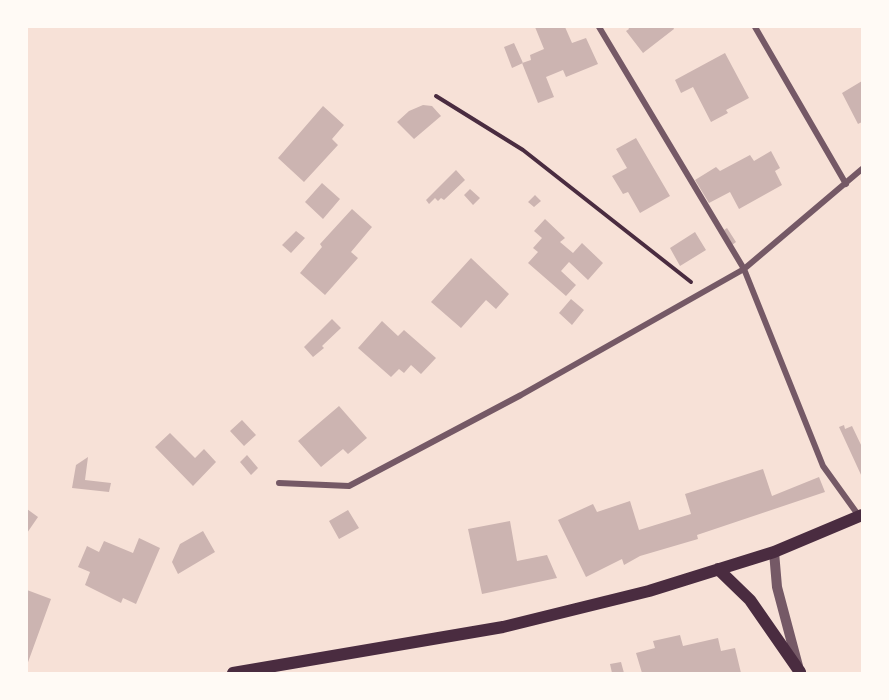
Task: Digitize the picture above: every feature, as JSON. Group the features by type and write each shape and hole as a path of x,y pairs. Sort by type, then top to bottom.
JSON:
{"main road":[{"path":"233,673 503,627 649,591 774,552 861,516"},
{"path":"718,569 750,600 800,672"}],"street":[{"path":"599,27 744,269 823,466 861,516"},
{"path":"755,27 846,184"},
{"path":"279,483 349,486 521,396 744,269 862,169"},
{"path":"774,552 777,587 800,672"}],"path":[{"path":"436,96 523,150 703,292"}],"building":[{"path":"535,27 565,27 572,43 586,38 598,64 566,77 563,70 546,77 554,97 538,103 522,63 531,60 530,55 544,49"},
{"path":"628,27 673,27 674,29 643,53 626,31"},
{"path":"514,43 523,63 512,68 504,47"},
{"path":"725,53 749,98 726,110 728,113 711,122 693,87 681,93 675,80"},
{"path":"862,81 862,122 858,124 842,93"},
{"path":"423,105 432,106 441,116 414,139 397,122 409,111"},
{"path":"323,106 344,125 332,139 338,145 304,182 278,158"},
{"path":"636,138 670,196 640,213 628,192 623,194 612,176 627,168 616,149"},
{"path":"771,151 780,168 775,171 782,185 739,209 730,192 709,203 695,180 716,167 720,171 750,155 754,161"},
{"path":"456,170 465,180 444,200 441,198 438,201 435,198 429,204 426,200"},
{"path":"322,183 340,199 323,219 305,202"},
{"path":"470,189 480,198 473,205 464,195"},
{"path":"535,195 541,201 534,207 528,202"},
{"path":"352,209 372,227 351,252 358,258 325,295 300,273 322,247 320,244"},
{"path":"545,219 565,238 560,242 573,253 582,243 603,263 588,280 569,262 561,271 576,285 566,296 528,263 538,252 533,248 542,238 534,231"},
{"path":"727,228 736,242 732,245 724,230"},
{"path":"296,231 305,238 291,253 282,245"},
{"path":"695,232 706,250 680,266 670,248"},
{"path":"471,258 509,294 496,309 486,300 461,328 431,302"},
{"path":"571,299 584,310 572,325 559,313"},
{"path":"332,319 341,328 313,357 304,347"},
{"path":"382,321 398,336 404,330 436,358 421,374 411,365 404,373 399,369 391,377 358,348"},
{"path":"339,406 367,438 348,454 343,449 321,467 298,441"},
{"path":"242,420 256,435 244,446 230,431"},
{"path":"844,425 845,429 852,426 862,447 862,477 839,427"},
{"path":"170,433 195,458 204,449 216,462 193,486 155,447"},
{"path":"247,455 258,468 251,475 240,462"},
{"path":"88,457 85,480 111,483 109,492 72,488 76,465"},
{"path":"763,469 772,496 819,477 825,492 697,535 698,539 640,556 624,565 622,559 586,577 558,520 593,504 597,512 630,501 639,530 691,514 685,494"},
{"path":"27,509 38,517 27,533"},
{"path":"348,510 359,528 339,539 329,521"},
{"path":"510,521 517,561 547,555 557,578 482,594 468,529"},
{"path":"203,531 215,552 178,574 172,562 180,544"},
{"path":"139,538 160,548 136,604 123,598 121,603 85,585 90,572 78,567 87,546 99,552 104,541 133,553"},
{"path":"27,590 51,599 27,665"},
{"path":"680,635 683,646 718,638 721,651 735,648 741,673 642,673 636,653 655,648 653,641"},
{"path":"621,662 624,673 612,673 610,664"}]}
